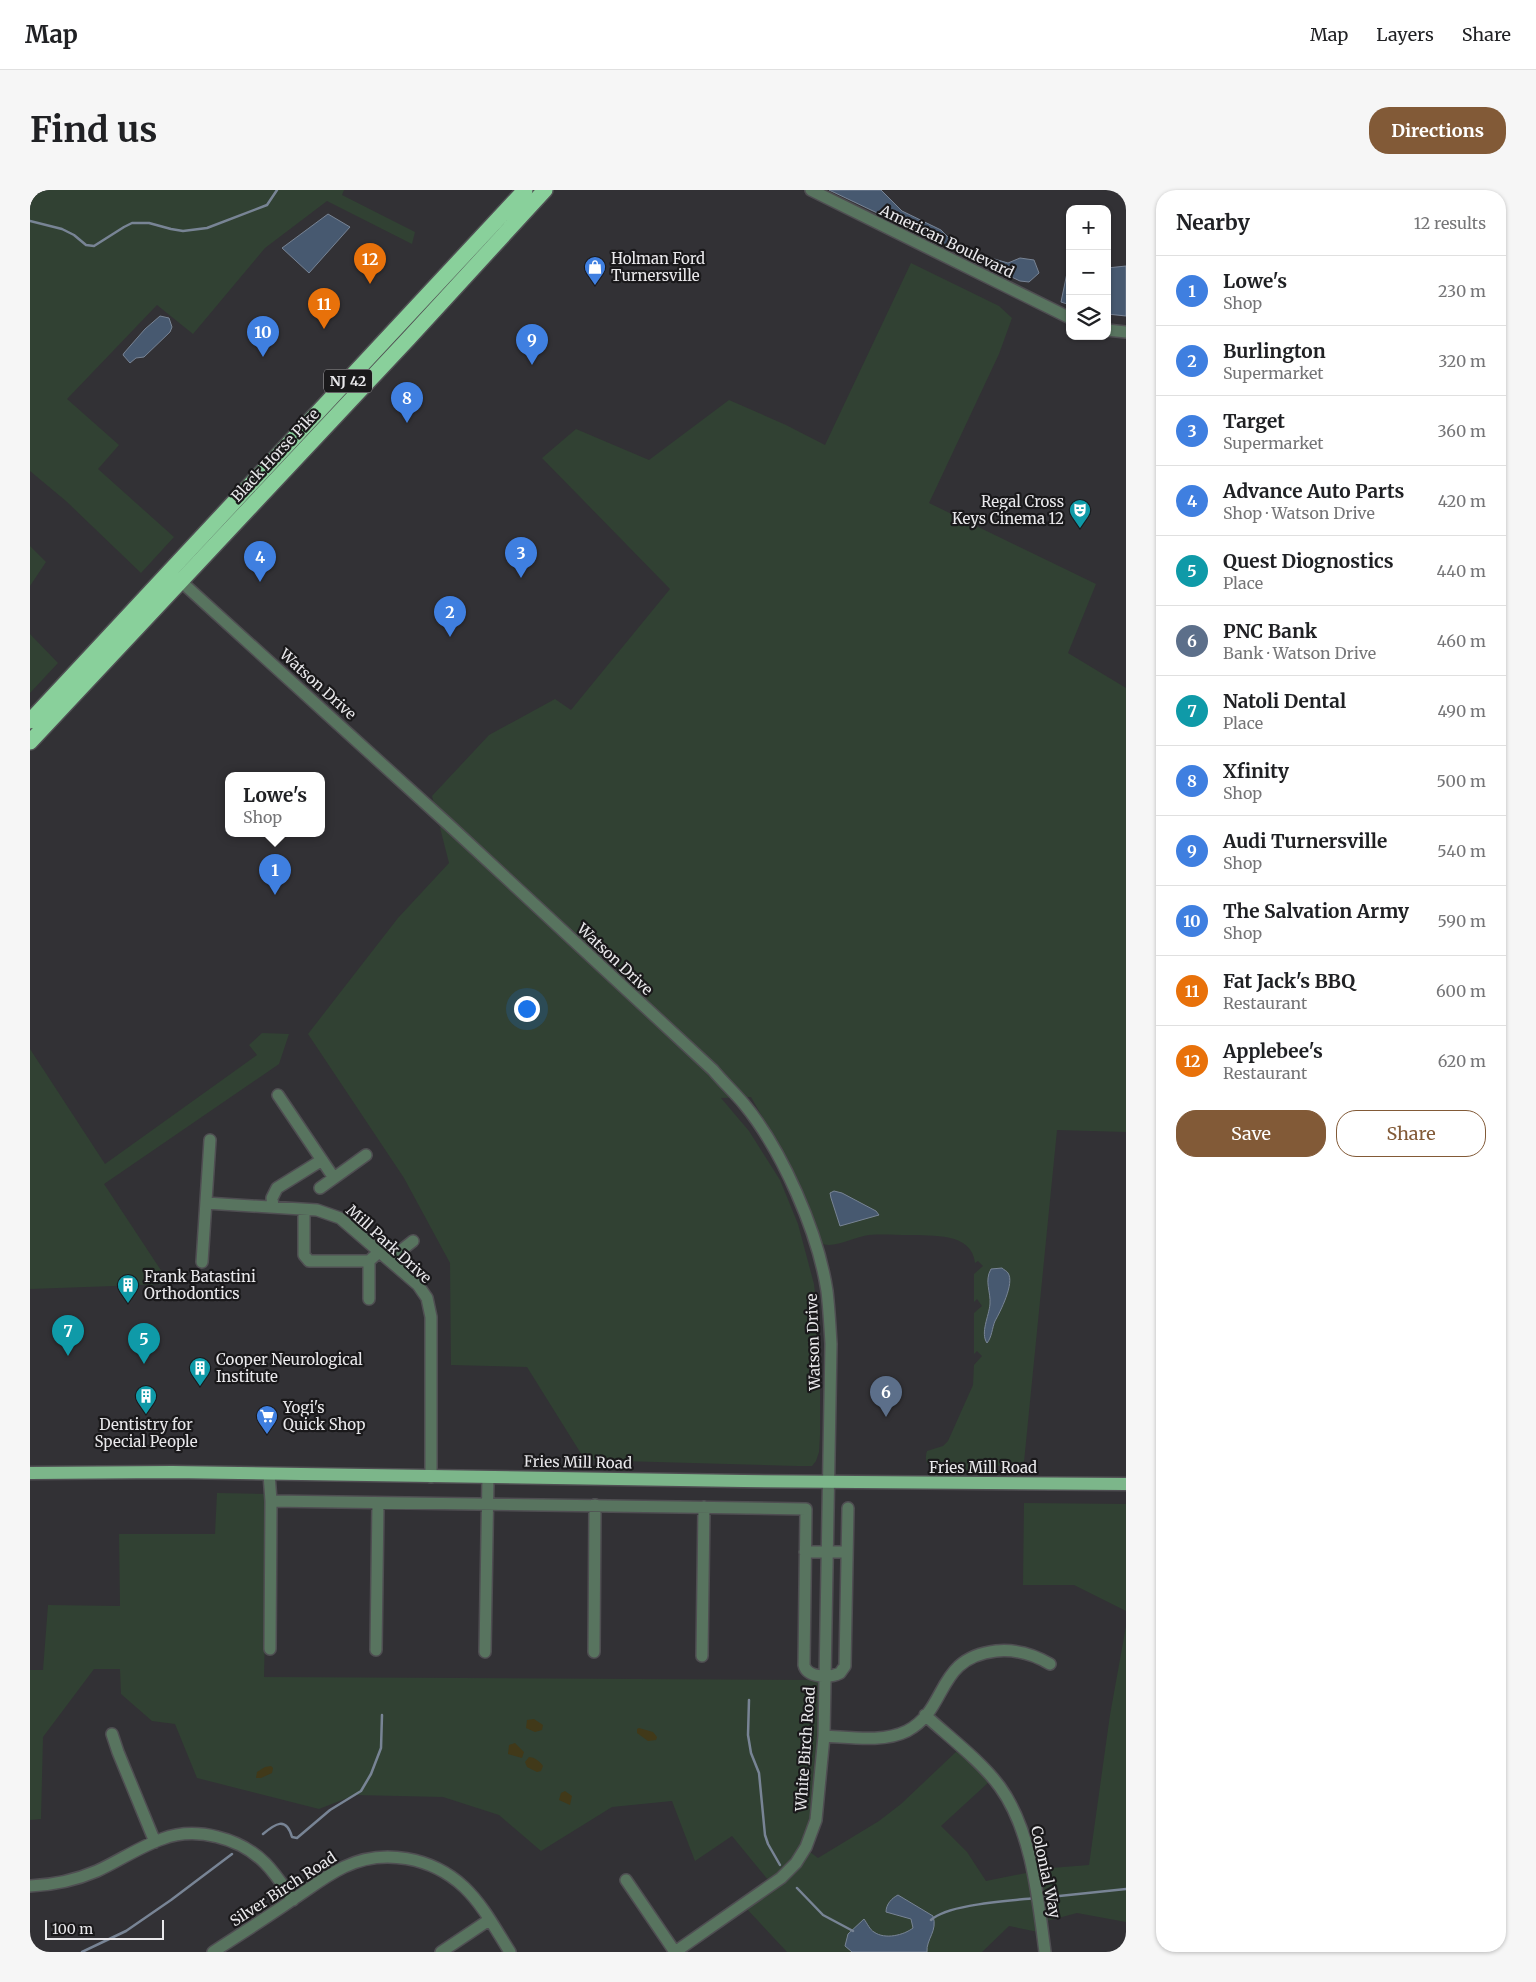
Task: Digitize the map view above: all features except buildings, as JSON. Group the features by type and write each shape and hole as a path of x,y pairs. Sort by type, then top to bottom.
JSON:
{"highway":[{"name":"Black Horse Pike","path":"30,742 430,292 525,190"},
{"name":"Black Horse Pike","path":"30,721 175,577 408,338 544,190"},
{"path":"408,338 430,308 433,298 430,292"}],"main road":[{"name":"Fries Mill Road","path":"30,1473 172,1472 431,1477 1126,1484"}],"street":[{"name":"American Boulevard","path":"811,190 1066,316"},
{"path":"1111,330 1126,332"},
{"name":"Watson Drive","path":"175,577 455,830 713,1070 745,1105 787,1173 806,1217 827,1290 831,1344 829,1482"},
{"path":"278,1095 334,1178"},
{"path":"202,1262 210,1140"},
{"path":"320,1188 366,1155"},
{"path":"272,1207 272,1198 277,1188 322,1160"},
{"name":"Mill Park Drive","path":"206,1203 317,1210 340,1218 418,1285 427,1298 431,1317 431,1477"},
{"path":"304,1210 304,1255 309,1261 369,1261 380,1252"},
{"path":"389,1260 413,1241"},
{"path":"369,1261 369,1299"},
{"path":"269,1474 271,1500 270,1649"},
{"path":"485,1652 488,1477"},
{"name":"White Birch Road","path":"675,1952 763,1892 796,1863 806,1847 818,1810 824,1736 829,1482"},
{"path":"271,1500 806,1509 804,1665 808,1673 825,1676 840,1673 844,1666 848,1508"},
{"path":"376,1650 378,1503"},
{"path":"594,1652 595,1505"},
{"path":"702,1656 704,1507"},
{"path":"805,1552 847,1552"},
{"path":"824,1736 876,1737 893,1735 912,1727 926,1715 954,1670 970,1657 989,1652 1010,1650 1032,1654 1050,1664"},
{"name":"Colonial Way","path":"926,1715 987,1772 1006,1795 1023,1830 1037,1897 1045,1952"},
{"path":"112,1734 155,1842"},
{"path":"30,1886 60,1883 87,1875 168,1836 196,1834 216,1837 239,1845 264,1862 293,1900"},
{"name":"Silver Birch Road","path":"213,1952 325,1878 352,1864 372,1858 399,1857 426,1863 451,1876 471,1894 510,1952"},
{"path":"626,1880 675,1952"},
{"path":"441,1952 489,1920"}],"green space":[{"path":"30,190 344,190 342,195 415,232 412,244 327,201 265,248 193,334 157,305 67,399 119,445 98,469 174,537 141,573 66,501 30,471"},
{"path":"911,263 999,306 1012,318 999,354 929,503 1096,584 1068,653 1126,688 1126,1132 1057,1130 1024,1462 1007,1463 986,1470 935,1470 927,1462 927,1451 943,1446 948,1441 973,1385 974,1365 982,1356 977,1351 974,1354 974,1313 982,1306 977,1299 974,1302 974,1274 983,1266 978,1261 975,1263 972,1253 967,1246 959,1241 939,1236 874,1235 831,1245 821,1243 796,1177 751,1097 721,1098 749,1131 780,1180 798,1224 814,1284 820,1339 820,1435 819,1452 816,1461 812,1466 798,1466 585,1460 527,1367 451,1365 450,1263 404,1178 308,1034 398,918 449,863 432,796 489,735 555,699 571,710 670,589 542,458 576,429 649,460 729,400 786,425 825,445"},
{"path":"30,546 46,562 30,586"},
{"path":"30,634 58,663 30,693"},
{"path":"262,1033 289,1034 279,1064 104,1184 170,1284 30,1289 30,1049 105,1164 257,1055 249,1045"},
{"path":"217,1493 268,1494 264,1677 825,1680 821,1801 806,1849 818,1858 879,1821 901,1804 958,1750 990,1781 941,1826 967,1852 986,1881 1038,1869 1089,1865 1110,1715 1126,1626 1126,1922 1077,1913 1047,1921 1038,1932 1009,1926 982,1952 787,1952 745,1907 773,1886 732,1836 695,1861 672,1801 612,1807 541,1851 499,1815 443,1797 355,1795 319,1809 197,1778 175,1724 152,1721 121,1694 120,1669 94,1669 43,1737 41,1819 30,1820 30,1670 43,1670 48,1605 120,1606 119,1534 215,1534"},
{"path":"1024,1503 1126,1504 1126,1611 1074,1585 1023,1585"}],"sand":[{"path":"534,1719 543,1725 542,1730 535,1732 526,1728 527,1720"},
{"path":"639,1728 653,1732 657,1737 656,1740 648,1741 637,1733"},
{"path":"515,1743 524,1752 522,1758 508,1754 509,1745"},
{"path":"529,1757 542,1764 541,1771 537,1772 527,1767 525,1762"},
{"path":"271,1766 273,1768 272,1773 256,1778 257,1772"},
{"path":"565,1791 572,1796 570,1805 559,1800 561,1793"}],"water":[{"path":"829,190 881,190 902,211 941,230 960,249 1008,263 1020,258 1034,260 1039,273 1029,282 1020,281"},
{"path":"328,214 350,227 309,273 282,248"},
{"path":"1126,266 1126,316 1111,314 1111,268"},
{"path":"1066,278 1066,304 1061,302"},
{"path":"160,316 169,318 172,327 170,332 144,357 136,358 130,363 123,355 124,353 145,329"},
{"path":"834,1191 842,1193 876,1211 879,1215 840,1226 830,1193"},
{"path":"1002,1268 1008,1272 1010,1283 987,1343 984,1334 990,1304 989,1273 991,1269"},
{"path":"898,1895 933,1916 934,1926 927,1952 852,1952 845,1946 848,1934 864,1919 873,1931 883,1936 905,1933 913,1928 911,1919 886,1912 887,1906"}],"waterway":[{"path":"30,221 62,229 74,235 86,245 94,246 132,223 149,223 183,231 207,228 267,205 277,190"},
{"path":"749,1700 748,1735 751,1753 759,1773 765,1835 780,1865"},
{"path":"263,1834 272,1827 283,1824 290,1830 292,1837 297,1838 330,1810 361,1791 371,1774 381,1748 382,1715"},
{"path":"82,1952 126,1931 232,1854"},
{"path":"797,1888 823,1915 853,1931"},
{"path":"1040,1898 1126,1889"},
{"path":"931,1920 951,1910 965,1907 1035,1898"}],"place":[{"name":"Applebee's","path":"370,284"},
{"name":"Holman Ford Turnersville","path":"595,286"},
{"name":"Fat Jack's BBQ","path":"324,329"},
{"name":"The Salvation Army","path":"263,357"},
{"name":"Audi Turnersville","path":"532,365"},
{"name":"Xfinity","path":"407,423"},
{"name":"Regal Cross Keys Cinema 12","path":"1080,529"},
{"name":"Target","path":"521,578"},
{"name":"Advance Auto Parts","path":"260,582"},
{"name":"Burlington","path":"450,637"},
{"name":"Lowe's","path":"275,895"},
{"name":"Frank Batastini Orthodontics","path":"128,1304"},
{"name":"Natoli Dental","path":"68,1356"},
{"name":"Quest Diognostics","path":"144,1364"},
{"name":"Cooper Neurological Institute","path":"200,1387"},
{"name":"Dentistry for Special People","path":"146,1415"},
{"name":"PNC Bank","path":"886,1417"},
{"name":"Yogi's Quick Shop","path":"267,1435"}]}
